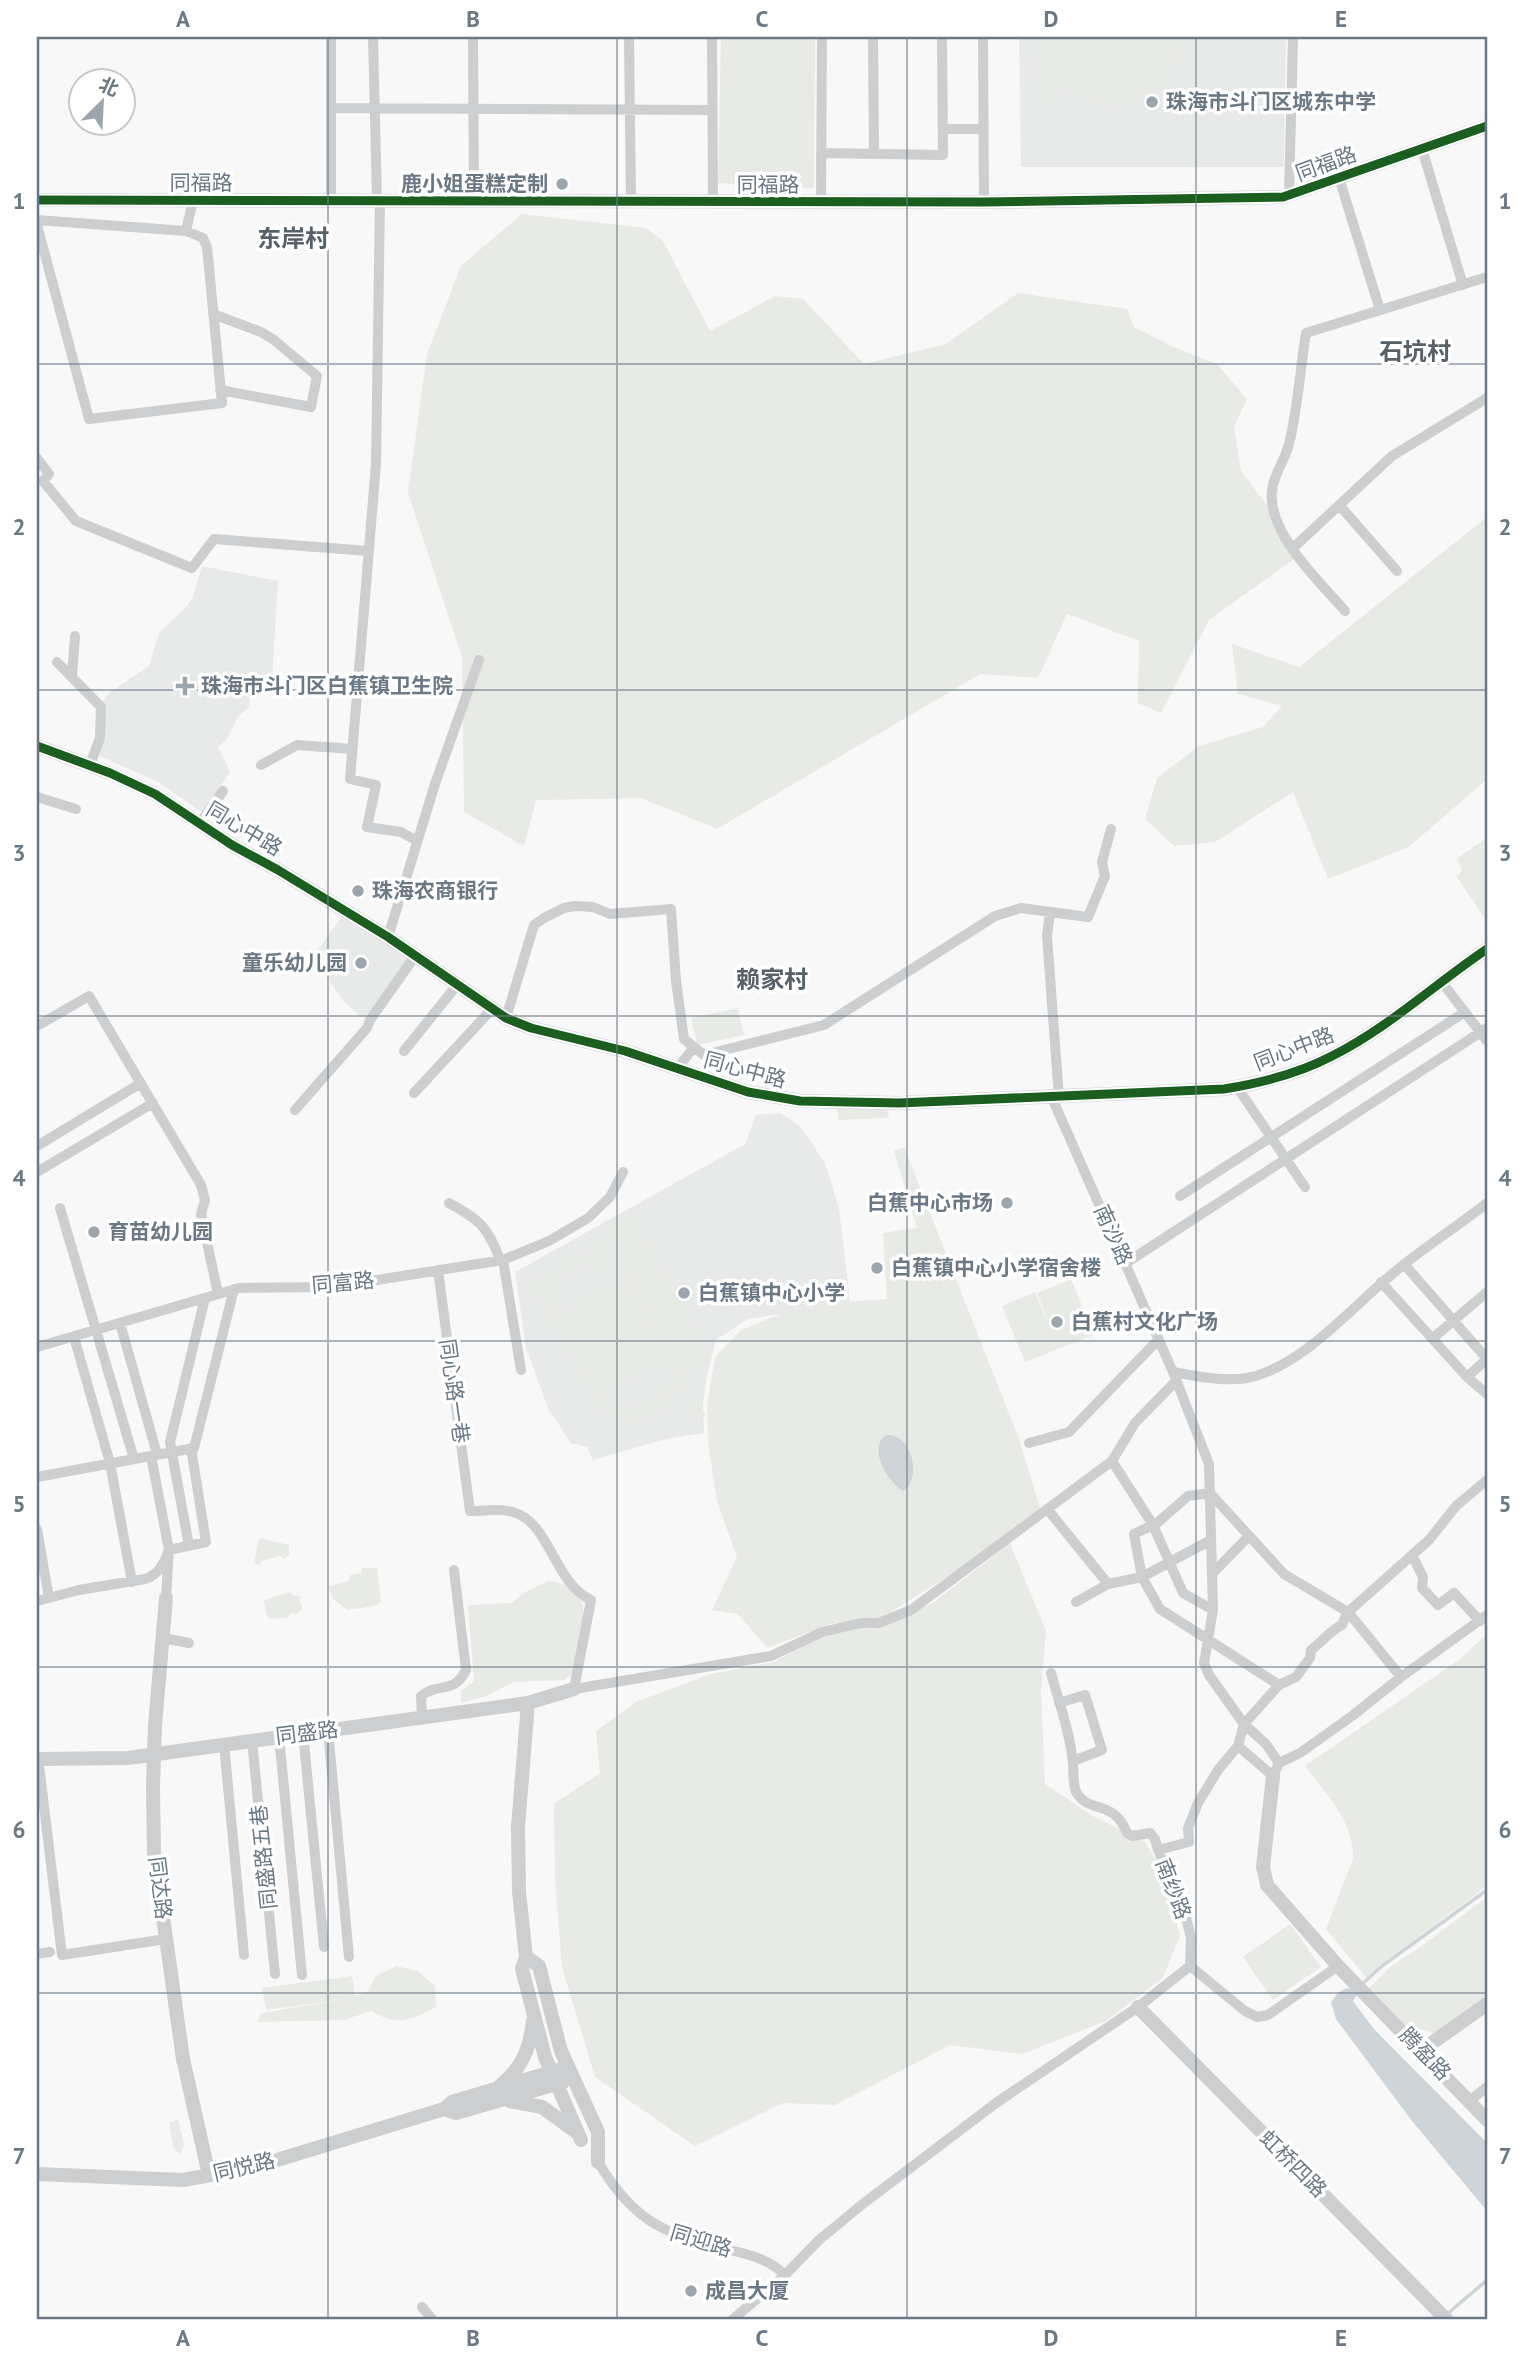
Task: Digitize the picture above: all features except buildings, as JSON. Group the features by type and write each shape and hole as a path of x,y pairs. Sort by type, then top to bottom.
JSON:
{"street":[{"path":"331,37 331,200"},
{"path":"373,37 378,200 377,451 349,779 376,785 367,827 401,832 417,841"},
{"path":"473,37 474,200"},
{"path":"629,37 631,201"},
{"name":"同福路","path":"712,37 713,202"},
{"path":"821,202 822,37"},
{"path":"873,37 874,154"},
{"path":"821,153 943,155 942,37"},
{"path":"983,37 984,202"},
{"path":"1289,196 1293,37"},
{"path":"331,108 712,110"},
{"name":"同福路","path":"37,200 984,202 1289,196 1487,126"},
{"path":"943,129 983,129"},
{"path":"1422,149 1463,285"},
{"path":"1339,178 1380,310"},
{"path":"186,231 193,200"},
{"path":"37,222 186,231 195,233 206,242 222,403 89,419 41,260 37,222"},
{"path":"1345,611 1292,549 1275,512 1272,490 1289,444 1306,333 1487,277"},
{"path":"213,314 261,332 317,376 311,407 220,390"},
{"path":"1292,549 1392,456 1487,398"},
{"path":"37,458 49,474 43,481 76,521 192,568 214,539 368,551"},
{"path":"1340,506 1397,571"},
{"path":"72,677 75,636"},
{"path":"388,937 417,841 479,660"},
{"path":"57,662 101,707 100,738 90,765"},
{"path":"261,765 297,745 352,749"},
{"name":"同心中路","path":"37,746 90,765 155,794 232,845 388,937 506,1018 531,1028 625,1051 748,1092 800,1101 899,1103 1056,1098 1237,1087 1278,1078 1330,1057 1359,1041 1487,949"},
{"path":"200,823 223,791"},
{"path":"37,797 76,809"},
{"path":"506,1018 534,925 564,908 575,906 593,907 611,914 671,909 676,981 684,1039 704,1055 824,1025 995,916 1021,908 1088,917 1105,876 1102,862 1111,829"},
{"name":"南沙路","path":"1050,912 1047,936 1056,1098 1209,1464 1213,1610 1204,1663 1209,1675 1244,1724 1266,1744 1276,1770"},
{"path":"295,1111 367,1028 415,956"},
{"path":"1126,1263 1485,1034 1441,981"},
{"path":"404,1051 457,985"},
{"path":"37,1026 89,996 201,1185 205,1200 201,1214 218,1294"},
{"path":"414,1093 492,1009"},
{"path":"1180,1196 1465,1012"},
{"path":"677,1069 694,1047"},
{"path":"37,1146 141,1083"},
{"path":"1237,1087 1305,1187"},
{"path":"37,1172 153,1103"},
{"name":"同富路","path":"37,1347 234,1289 257,1286 333,1287 502,1260 549,1241 588,1218 610,1197 623,1172"},
{"path":"449,1203 483,1224 502,1260 521,1370"},
{"path":"574,1689 771,1656 822,1632 896,1618 911,1611 1112,1461 1135,1423 1174,1376 1247,1378 1281,1364 1311,1347 1381,1282 1487,1203"},
{"path":"60,1208 134,1459"},
{"path":"1404,1264 1487,1359 1468,1377"},
{"name":"同心路一巷","path":"438,1270 470,1511 508,1511 517,1513 528,1521 538,1531 569,1583 591,1600 574,1689"},
{"path":"1381,1282 1468,1377 1487,1394"},
{"path":"37,1477 194,1448 234,1289"},
{"path":"1433,1338 1487,1292"},
{"path":"188,1546 170,1442 205,1298"},
{"path":"120,1323 154,1455 169,1550 166,1598"},
{"path":"74,1337 110,1463 132,1582"},
{"path":"1029,1443 1069,1432 1158,1339"},
{"path":"169,1550 206,1542 191,1448"},
{"path":"1112,1461 1153,1525 1183,1593 1213,1610"},
{"path":"1244,1724 1279,1685 1296,1677 1310,1658 1311,1650 1342,1625 1348,1612 1437,1532 1456,1506 1487,1480"},
{"path":"1279,1685 1160,1609 1142,1577 1134,1534 1153,1525 1188,1496 1210,1493 1284,1573 1348,1612 1401,1677"},
{"path":"1048,1510 1108,1584"},
{"path":"37,1529 49,1598"},
{"path":"1212,1574 1249,1536"},
{"path":"1076,1602 1108,1584 1142,1577 1211,1540"},
{"path":"37,1601 79,1590 152,1577 162,1568 169,1550"},
{"path":"1238,1746 1276,1770 1484,1618 1454,1592 1438,1605 1422,1588 1423,1577 1412,1555"},
{"path":"422,1718 421,1696 427,1691 453,1687 462,1679 466,1670 454,1570"},
{"name":"同达路","path":"166,1598 154,1754 155,1853 183,2059 209,2175"},
{"path":"163,1638 189,1643"},
{"path":"1051,1673 1073,1761 1075,1790 1079,1798 1122,1819 1126,1833 1132,1836 1150,1833 1158,1850"},
{"name":"同盛路","path":"38,1762 128,1758 422,1718 528,1703 574,1689"},
{"path":"1059,1703 1085,1695 1102,1750 1073,1761"},
{"path":"528,1703 517,1827 519,1892 526,1957 522,1969 545,2057 581,2140"},
{"name":"南纱路","path":"1190,1966 1191,1938 1183,1905 1158,1850 1189,1842 1188,1828 1198,1803 1218,1770 1238,1746 1244,1724"},
{"path":"328,1730 349,1957"},
{"path":"303,1733 324,1947"},
{"path":"279,1736 302,1975"},
{"name":"同盛路五巷","path":"252,1740 275,1974"},
{"path":"224,1744 244,1955"},
{"path":"38,1762 62,1955 166,1940"},
{"name":"腾盈路","path":"1276,1770 1263,1867 1270,1889 1339,1966 1487,2120"},
{"path":"37,1954 50,1952"},
{"path":"526,1957 539,1966 561,2051 598,2132 598,2162"},
{"path":"732,2320 819,2240 963,2128 1138,2007 1190,1966 1245,2011 1257,2017 1268,2015 1339,1966"},
{"path":"1422,2050 1487,2004"},
{"name":"虹桥四路","path":"1138,2007 1447,2320"},
{"path":"492,2096 525,2057 531,2035 533,2009"},
{"name":"同悦路","path":"37,2174 183,2180 254,2167 444,2109 452,2102 492,2096 570,2073"},
{"path":"1469,2101 1487,2087"},
{"path":"492,2096 542,2107 565,2122 598,2162"},
{"name":"同迎路","path":"598,2162 623,2200 658,2227 703,2244 762,2258 785,2274"},
{"path":"422,2307 433,2320"}],"shaded area":[{"path":"721,37 815,37 814,188 718,183"},
{"name":"珠海市斗门区城东中学","path":"1019,37 1286,37 1284,167 1021,167"},
{"path":"1034,37 1184,37 1178,61 1166,79 1151,93 1133,102 1113,105 1092,102 1072,94 1053,79 1053,102 1035,102"},
{"path":"522,214 646,228 663,241 710,331 775,296 803,299 864,364 946,344 1018,293 1127,309 1134,327 1171,346 1217,364 1247,399 1234,427 1241,471 1295,542 1301,554 1209,620 1161,713 1138,703 1139,641 1067,614 1038,678 980,674 717,829 641,798 536,800 524,846 464,812 462,657 408,493 427,354 461,266"},
{"path":"1487,517 1487,779 1409,847 1328,879 1293,792 1215,842 1174,846 1145,819 1157,778 1199,746 1263,727 1282,706 1238,694 1232,644 1299,667"},
{"name":"珠海市斗门区白蕉镇卫生院","path":"202,566 278,581 272,681 253,679 249,707 237,718 227,739 218,747 230,772 203,813 158,782 100,756 99,748 103,737 103,701 110,692 149,666 159,633 188,605"},
{"path":"1487,838 1487,922 1457,877 1462,870 1457,858"},
{"name":"童乐幼儿园","path":"344,913 408,956 402,969 371,1012 361,1017 343,1001 313,957"},
{"path":"738,1008 744,1035 697,1045 691,1018"},
{"path":"837,1105 887,1109 889,1116 838,1120"},
{"name":"白蕉镇中心小学","path":"780,1113 800,1126 825,1163 839,1208 853,1325 824,1315 773,1315 748,1319 716,1340 706,1380 704,1433 666,1439 593,1460 587,1447 571,1443 548,1408 526,1348 515,1272 745,1144 756,1115"},
{"path":"904,1147 1019,1439 1040,1508 961,1568 881,1618 831,1624 767,1648 738,1614 712,1610 737,1557 717,1501 708,1443 707,1406 715,1357 741,1330 772,1317 842,1302 887,1299 883,1233 917,1228 894,1151"},
{"path":"630,1212 713,1355 685,1371 602,1228"},
{"path":"602,1235 706,1415 695,1420 675,1387 667,1404 654,1416 636,1421 617,1419 627,1438 618,1443 525,1280 534,1275 543,1289 552,1272 564,1261 579,1255 598,1255 591,1241","holes":["588,1265 603,1270 614,1282 557,1314 554,1296 559,1281 571,1270","660,1361 665,1373 664,1385 659,1395 650,1403 626,1408 614,1404 603,1394"]},
{"path":"1071,1279 1094,1335 1025,1362 1002,1306 1035,1292 1054,1337 1037,1293"},
{"path":"887,1435 903,1441 912,1457 912,1476 904,1491 886,1473 879,1455 881,1440"},
{"path":"259,1538 289,1545 289,1555 284,1559 280,1556 261,1561 260,1565 254,1563"},
{"path":"1010,1543 1046,1631 1041,1691 1045,1784 1093,1816 1145,1842 1163,1871 1180,1935 1163,1978 1106,2021 1022,2054 950,2045 835,2105 783,2103 695,2146 595,2077 562,1967 555,1879 554,1804 600,1773 596,1731 636,1702 710,1674 774,1662 813,1640 855,1627 873,1629 933,1603"},
{"path":"362,1568 377,1568 381,1602 375,1606 347,1610 333,1599 328,1587 349,1581 350,1575 361,1573"},
{"path":"548,1581 565,1585 576,1592 582,1602 583,1629 574,1672 564,1680 513,1682 487,1696 461,1703 461,1691 474,1681 468,1605 511,1603 527,1591"},
{"path":"290,1592 293,1596 299,1596 302,1607 299,1613 290,1614 289,1617 267,1617 264,1600"},
{"path":"1487,1634 1487,1886 1379,1966 1368,1980 1326,1929 1353,1859 1352,1846 1338,1810 1305,1766 1460,1659"},
{"path":"1487,1897 1487,1997 1436,2034 1401,2023 1368,1989 1391,1966"},
{"path":"1290,1924 1321,1967 1273,2000 1243,1957"},
{"path":"396,1966 418,1971 435,1986 436,2007 404,2020 389,2019 371,2011 344,2020 257,2022 261,2013 347,1999 266,2010 262,1988 352,1976 355,1996 368,1991 375,1977"},
{"path":"1346,1988 1354,1989 1358,1993 1353,2001 1373,2028 1487,2143 1487,2211 1412,2121 1336,2019 1331,2002"},
{"path":"178,2119 184,2144 180,2155 173,2147 169,2123"}],"waterway":[{"path":"1360,1986 1382,1966 1487,1890"},
{"path":"1446,2315 1487,2280"}],"cycle path":[{"path":"37,200 984,202 1283,197 1487,126"},
{"path":"37,746 110,773 155,794 232,845 388,937 506,1018 531,1028 625,1051 748,1092 800,1101 899,1103 1224,1089 1252,1084 1306,1068 1353,1045 1487,949"}],"place":[{"name":"珠海市斗门区城东中学","path":"1152,102"},
{"name":"鹿小姐蛋糕定制","path":"562,184"},
{"name":"珠海市斗门区白蕉镇卫生院","path":"185,686"},
{"name":"珠海农商银行","path":"358,891"},
{"name":"童乐幼儿园","path":"361,963"},
{"name":"白蕉中心市场","path":"1007,1203"},
{"name":"育苗幼儿园","path":"94,1232"},
{"name":"白蕉镇中心小学宿舍楼","path":"877,1268"},
{"name":"白蕉镇中心小学","path":"684,1293"},
{"name":"白蕉村文化广场","path":"1057,1322"},
{"name":"成昌大厦","path":"691,2291"}],"district":[{"name":"东岸村","path":"293,239"},
{"name":"石坑村","path":"1415,352"},
{"name":"赖家村","path":"772,980"}]}
